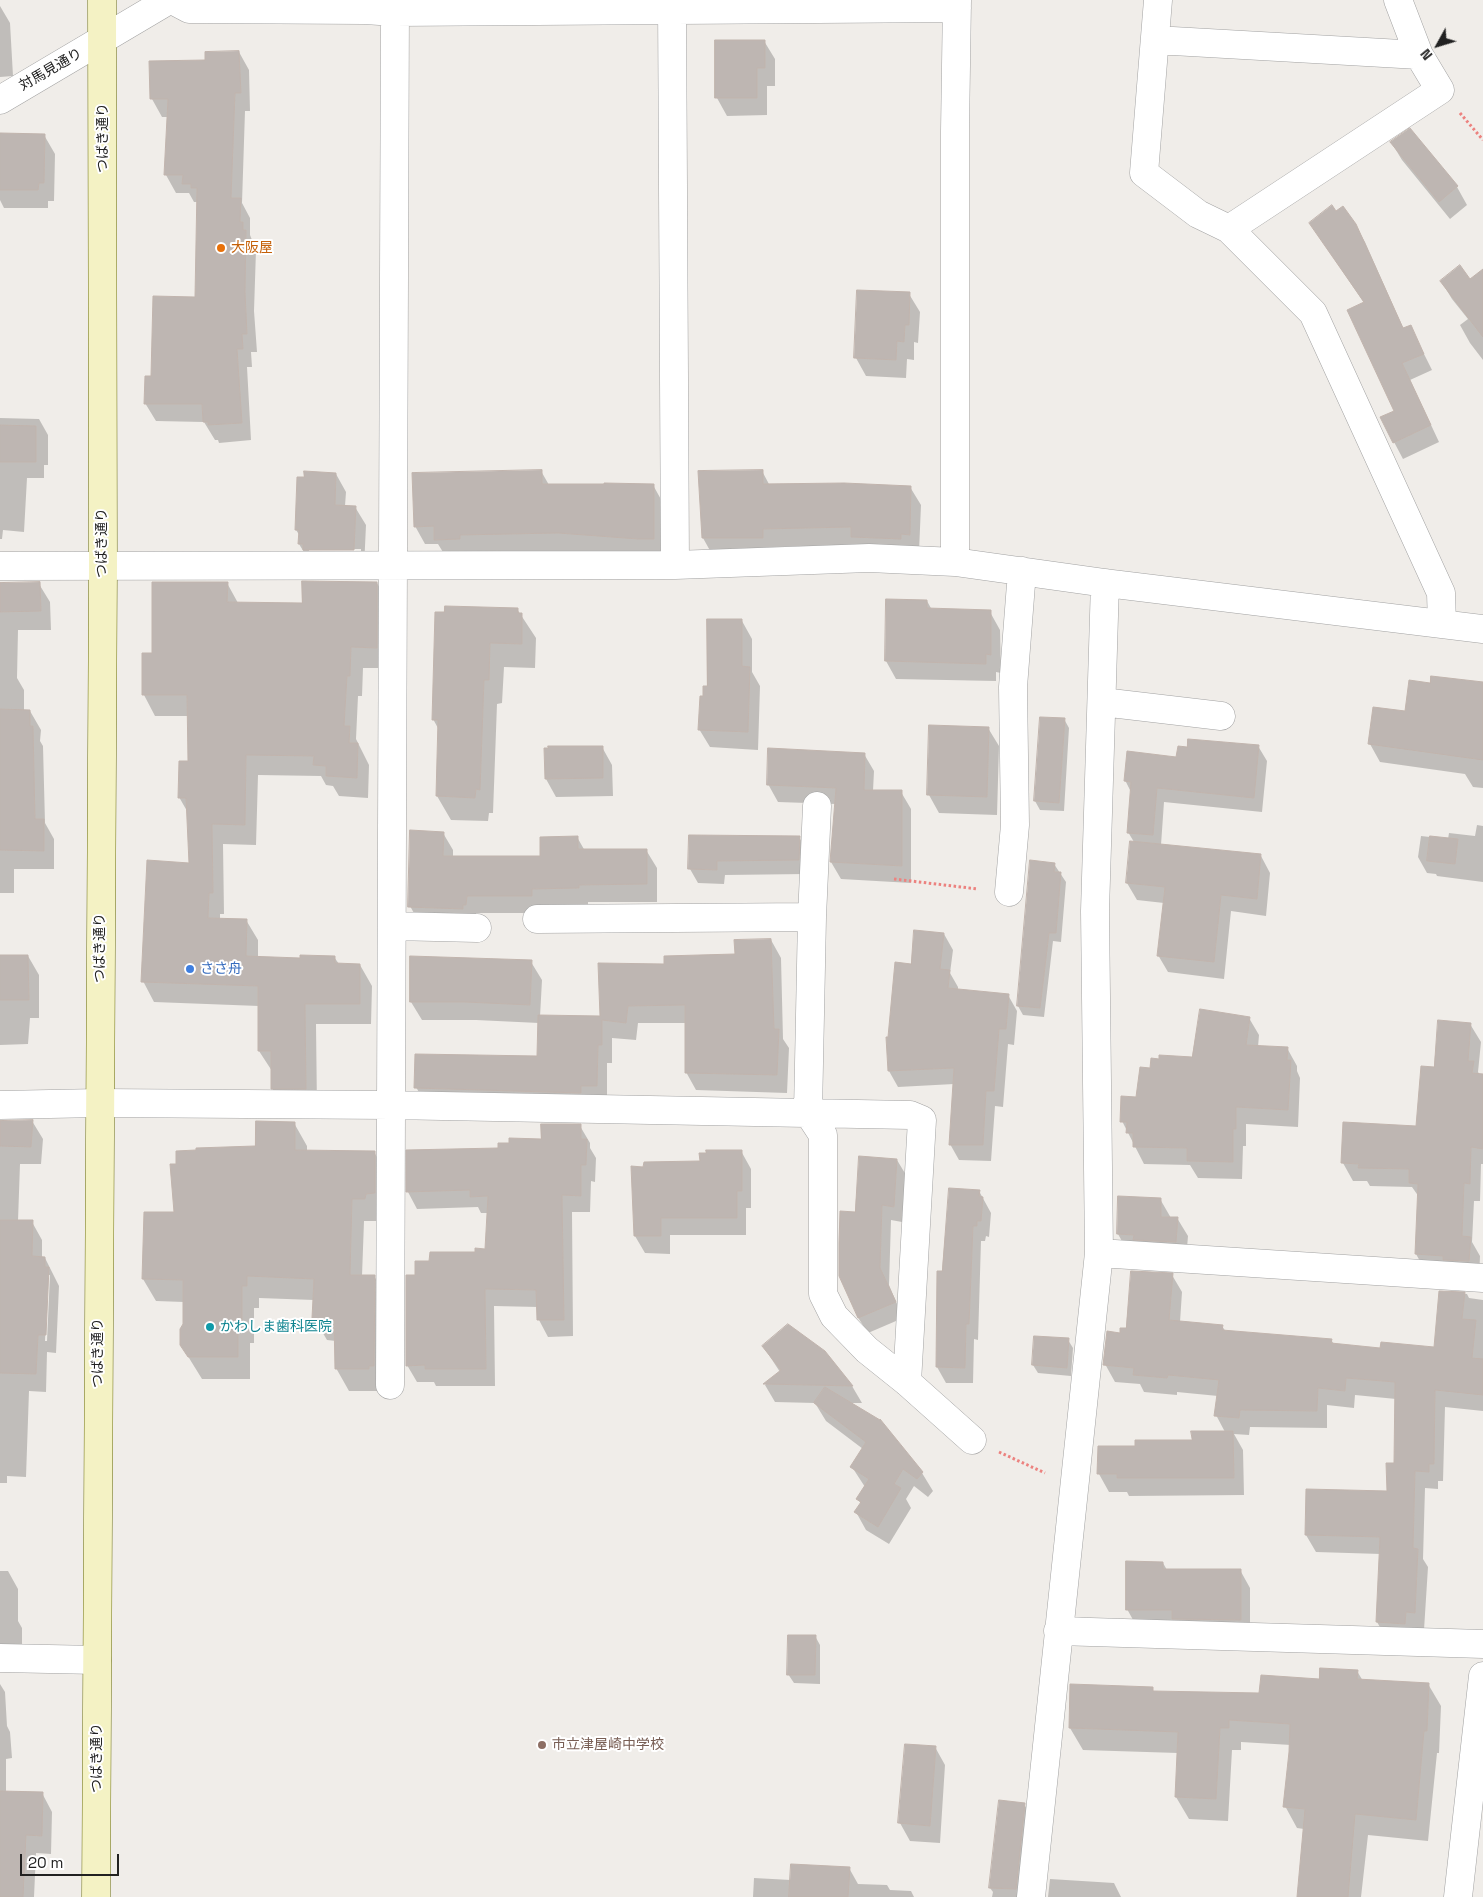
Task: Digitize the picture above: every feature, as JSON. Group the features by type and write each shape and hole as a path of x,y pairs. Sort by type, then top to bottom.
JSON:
{"main road":[{"name":"つばき通り","path":"96,1897 102,566 102,0"}],"street":[{"name":"対馬見通り","path":"0,100 170,0"},
{"path":"170,0 189,9 365,10 395,6 957,4 955,131 955,562"},
{"path":"1158,0 1144,173 1198,214 1229,229 1313,313 1441,594 1442,624"},
{"path":"1229,229 1440,90 1419,55 1398,0"},
{"path":"672,5 675,565"},
{"path":"390,1385 395,6"},
{"path":"1155,40 1419,55"},
{"path":"0,566 675,565 869,558 955,562 1105,583 1483,629"},
{"path":"1009,892 1015,825 1013,687 1022,571"},
{"path":"1031,1897 1058,1632 1076,1486 1099,1253 1095,912 1105,583"},
{"path":"1102,702 1221,716"},
{"path":"817,806 812,917 808,1112 823,1135 823,1294 834,1316 867,1350 907,1382 972,1440"},
{"path":"537,920 812,917"},
{"path":"393,926 477,928"},
{"path":"0,1105 99,1103 390,1106 910,1115 922,1120 907,1382"},
{"path":"1099,1253 1483,1278"},
{"path":"1058,1632 1483,1644"},
{"path":"0,1658 97,1660"},
{"path":"1458,1897 1483,1676"}],"path":[{"path":"894,879 1009,892"},
{"path":"972,1440 1076,1486"}],"building":[{"path":"715,40 765,40 765,68 757,68 757,98 715,98"},
{"path":"239,51 241,93 235,93 231,198 241,198 240,222 243,222 243,230 246,230 245,292 247,334 242,334 243,349 237,349 242,423 208,425 208,422 203,422 202,404 144,404 145,376 151,376 153,296 195,297 197,188 191,188 191,184 182,184 183,175 164,175 168,99 150,99 149,61 205,60 205,52"},
{"path":"1410,128 1458,186 1439,202 1390,142"},
{"path":"0,133 45,134 44,183 39,183 38,190 0,190"},
{"path":"1332,205 1336,211 1343,206 1356,224 1403,328 1411,325 1424,354 1402,363 1431,425 1393,443 1380,417 1394,411 1347,310 1364,302 1309,223"},
{"path":"1460,265 1470,279 1483,269 1483,337 1440,281"},
{"path":"857,290 910,292 909,325 905,325 904,342 897,341 896,360 854,358"},
{"path":"0,425 36,426 36,462 0,462"},
{"path":"542,470 542,484 654,484 654,539 558,533 460,535 460,539 434,540 434,526 414,527 412,473"},
{"path":"763,470 763,484 844,483 911,486 910,535 901,534 901,539 851,537 851,527 763,529 763,538 702,538 698,471"},
{"path":"304,471 336,473 335,505 356,506 354,550 303,550 303,544 298,544 299,530 295,530 297,477 304,477"},
{"path":"302,581 377,582 377,648 351,647 350,676 347,676 344,726 350,726 349,743 358,743 357,778 326,776 326,766 313,765 314,756 246,755 245,825 212,824 213,893 209,893 208,918 247,919 246,956 300,958 300,955 335,956 335,963 360,964 360,1004 305,1004 306,1089 271,1089 271,1051 258,1051 258,986 141,982 147,860 189,863 186,798 178,798 179,761 188,761 187,695 142,695 142,653 152,653 152,582 228,582 227,602 302,603"},
{"path":"40,582 41,611 0,612 0,583"},
{"path":"886,599 927,600 927,608 991,610 991,655 986,654 986,664 885,661"},
{"path":"445,606 518,608 518,613 522,613 522,644 490,643 489,680 484,680 480,790 476,789 475,798 436,796 438,720 432,720 435,612 444,612"},
{"path":"707,619 742,619 742,666 750,667 748,732 698,730 700,696 703,696 703,686 707,686"},
{"path":"1431,676 1483,682 1483,760 1368,744 1373,707 1405,711 1409,680 1430,683"},
{"path":"0,709 30,710 30,726 33,726 35,819 44,819 44,851 0,850"},
{"path":"1040,717 1065,718 1059,803 1034,801"},
{"path":"929,725 989,727 987,797 927,795"},
{"path":"1188,739 1259,745 1254,798 1157,788 1153,835 1127,833 1131,782 1124,781 1127,751 1176,757 1178,746 1187,747"},
{"path":"548,746 603,746 603,778 545,779 544,748 548,748"},
{"path":"768,748 865,753 864,790 902,790 902,866 830,862 836,788 767,785"},
{"path":"410,830 444,832 443,856 540,856 540,837 578,836 578,849 647,849 647,884 579,885 579,888 532,889 532,896 467,896 466,905 463,905 463,909 408,907"},
{"path":"689,835 800,836 799,860 717,861 717,870 688,869"},
{"path":"1430,836 1458,839 1455,864 1427,861"},
{"path":"1130,841 1261,854 1257,899 1221,895 1214,962 1157,956 1165,887 1126,883"},
{"path":"1030,860 1055,863 1054,872 1061,872 1056,933 1049,933 1040,1008 1017,1006"},
{"path":"914,930 944,933 940,969 950,970 948,988 1009,994 1006,1029 999,1029 994,1091 986,1091 983,1145 949,1145 954,1068 888,1071 886,1037 888,1037 895,962 911,964"},
{"path":"771,939 774,1029 779,1029 777,1075 685,1073 685,1005 628,1006 626,1023 602,1020 602,1045 598,1045 597,1086 581,1086 581,1093 414,1088 415,1054 537,1056 538,1015 600,1016 598,963 664,964 664,956 735,954 734,940"},
{"path":"0,955 28,955 29,1000 0,1000"},
{"path":"410,956 532,960 530,1005 410,1002"},
{"path":"1200,1009 1250,1017 1246,1045 1288,1047 1287,1060 1291,1060 1288,1110 1236,1107 1236,1129 1233,1129 1233,1162 1187,1161 1187,1148 1133,1147 1133,1133 1126,1133 1127,1122 1120,1122 1121,1096 1136,1097 1140,1067 1150,1068 1151,1058 1159,1059 1159,1055 1192,1057"},
{"path":"1438,1020 1471,1023 1468,1061 1474,1061 1472,1073 1483,1074 1483,1149 1471,1147 1470,1184 1464,1183 1462,1236 1471,1237 1469,1261 1443,1260 1443,1256 1415,1254 1418,1184 1409,1183 1409,1169 1358,1168 1359,1164 1341,1163 1343,1122 1416,1126 1421,1066 1434,1067"},
{"path":"33,1120 31,1147 0,1146 0,1121"},
{"path":"256,1121 295,1122 295,1150 375,1151 375,1193 366,1194 365,1199 352,1199 350,1275 375,1275 374,1366 369,1366 369,1369 335,1369 334,1320 312,1318 314,1279 247,1276 247,1286 242,1286 242,1321 238,1321 238,1357 188,1357 180,1345 180,1329 183,1324 183,1280 142,1279 144,1212 174,1212 170,1164 176,1164 176,1151 196,1150 196,1148 255,1146"},
{"path":"541,1124 581,1124 581,1139 587,1139 586,1165 581,1165 581,1196 562,1195 564,1320 537,1320 536,1290 485,1289 486,1369 425,1369 425,1365 406,1366 406,1275 415,1275 415,1261 429,1261 430,1252 475,1252 475,1248 485,1249 488,1196 470,1197 470,1190 406,1192 406,1150 498,1148 498,1143 509,1143 509,1138 541,1139"},
{"path":"706,1150 742,1150 742,1191 737,1191 737,1218 661,1218 661,1236 634,1236 631,1166 643,1167 644,1162 700,1161 699,1153 706,1153"},
{"path":"859,1156 897,1159 894,1207 882,1205 880,1268 896,1302 858,1318 839,1276 839,1243 840,1211 855,1212"},
{"path":"949,1188 980,1190 979,1196 983,1197 981,1221 977,1221 977,1226 973,1226 969,1324 966,1324 965,1368 936,1367 937,1271 942,1271"},
{"path":"1118,1196 1161,1198 1161,1217 1178,1217 1176,1242 1133,1240 1134,1235 1117,1234"},
{"path":"0,1220 33,1220 32,1256 45,1257 45,1267 49,1267 46,1335 38,1335 36,1374 0,1373"},
{"path":"1131,1271 1173,1273 1169,1320 1223,1325 1222,1330 1332,1339 1331,1343 1380,1348 1381,1342 1434,1347 1439,1291 1465,1292 1462,1319 1476,1320 1472,1358 1483,1359 1483,1395 1435,1390 1434,1464 1429,1464 1429,1472 1415,1471 1413,1548 1418,1549 1415,1613 1406,1612 1405,1624 1376,1622 1380,1537 1305,1535 1306,1489 1387,1491 1386,1463 1394,1463 1395,1382 1346,1378 1345,1391 1318,1388 1317,1411 1240,1410 1239,1418 1214,1416 1219,1380 1168,1375 1167,1378 1133,1375 1134,1368 1103,1365 1107,1331 1120,1333 1120,1328 1126,1328"},
{"path":"788,1324 825,1351 853,1386 763,1384 781,1370 762,1346"},
{"path":"1034,1336 1069,1338 1067,1368 1032,1365"},
{"path":"825,1387 880,1419 923,1472 917,1479 903,1469 894,1484 901,1488 878,1527 854,1512 861,1502 856,1499 869,1479 850,1467 866,1442 814,1403"},
{"path":"1191,1431 1233,1431 1234,1478 1117,1478 1117,1474 1097,1474 1098,1446 1135,1446 1135,1440 1192,1440"},
{"path":"1126,1561 1163,1562 1163,1569 1241,1569 1241,1620 1172,1619 1172,1610 1126,1610"},
{"path":"788,1635 816,1635 815,1675 787,1675"},
{"path":"1320,1668 1358,1670 1357,1679 1429,1683 1427,1731 1424,1731 1416,1820 1355,1814 1348,1897 1297,1897 1305,1809 1283,1807 1290,1724 1229,1720 1229,1728 1220,1728 1216,1799 1175,1797 1178,1732 1069,1728 1070,1684 1153,1687 1153,1691 1259,1693 1261,1675 1319,1679"},
{"path":"905,1744 936,1746 930,1826 898,1823"},
{"path":"0,1791 43,1792 42,1836 26,1835 23,1897 0,1897"},
{"path":"999,1800 1025,1803 1016,1889 989,1888"},
{"path":"791,1864 850,1867 848,1897 789,1897"}],"place":[{"name":"大阪屋","path":"221,248"},
{"name":"ささ舟","path":"190,969"},
{"name":"かわしま歯科医院","path":"210,1327"},
{"name":"市立津屋崎中学校","path":"542,1745"}]}
